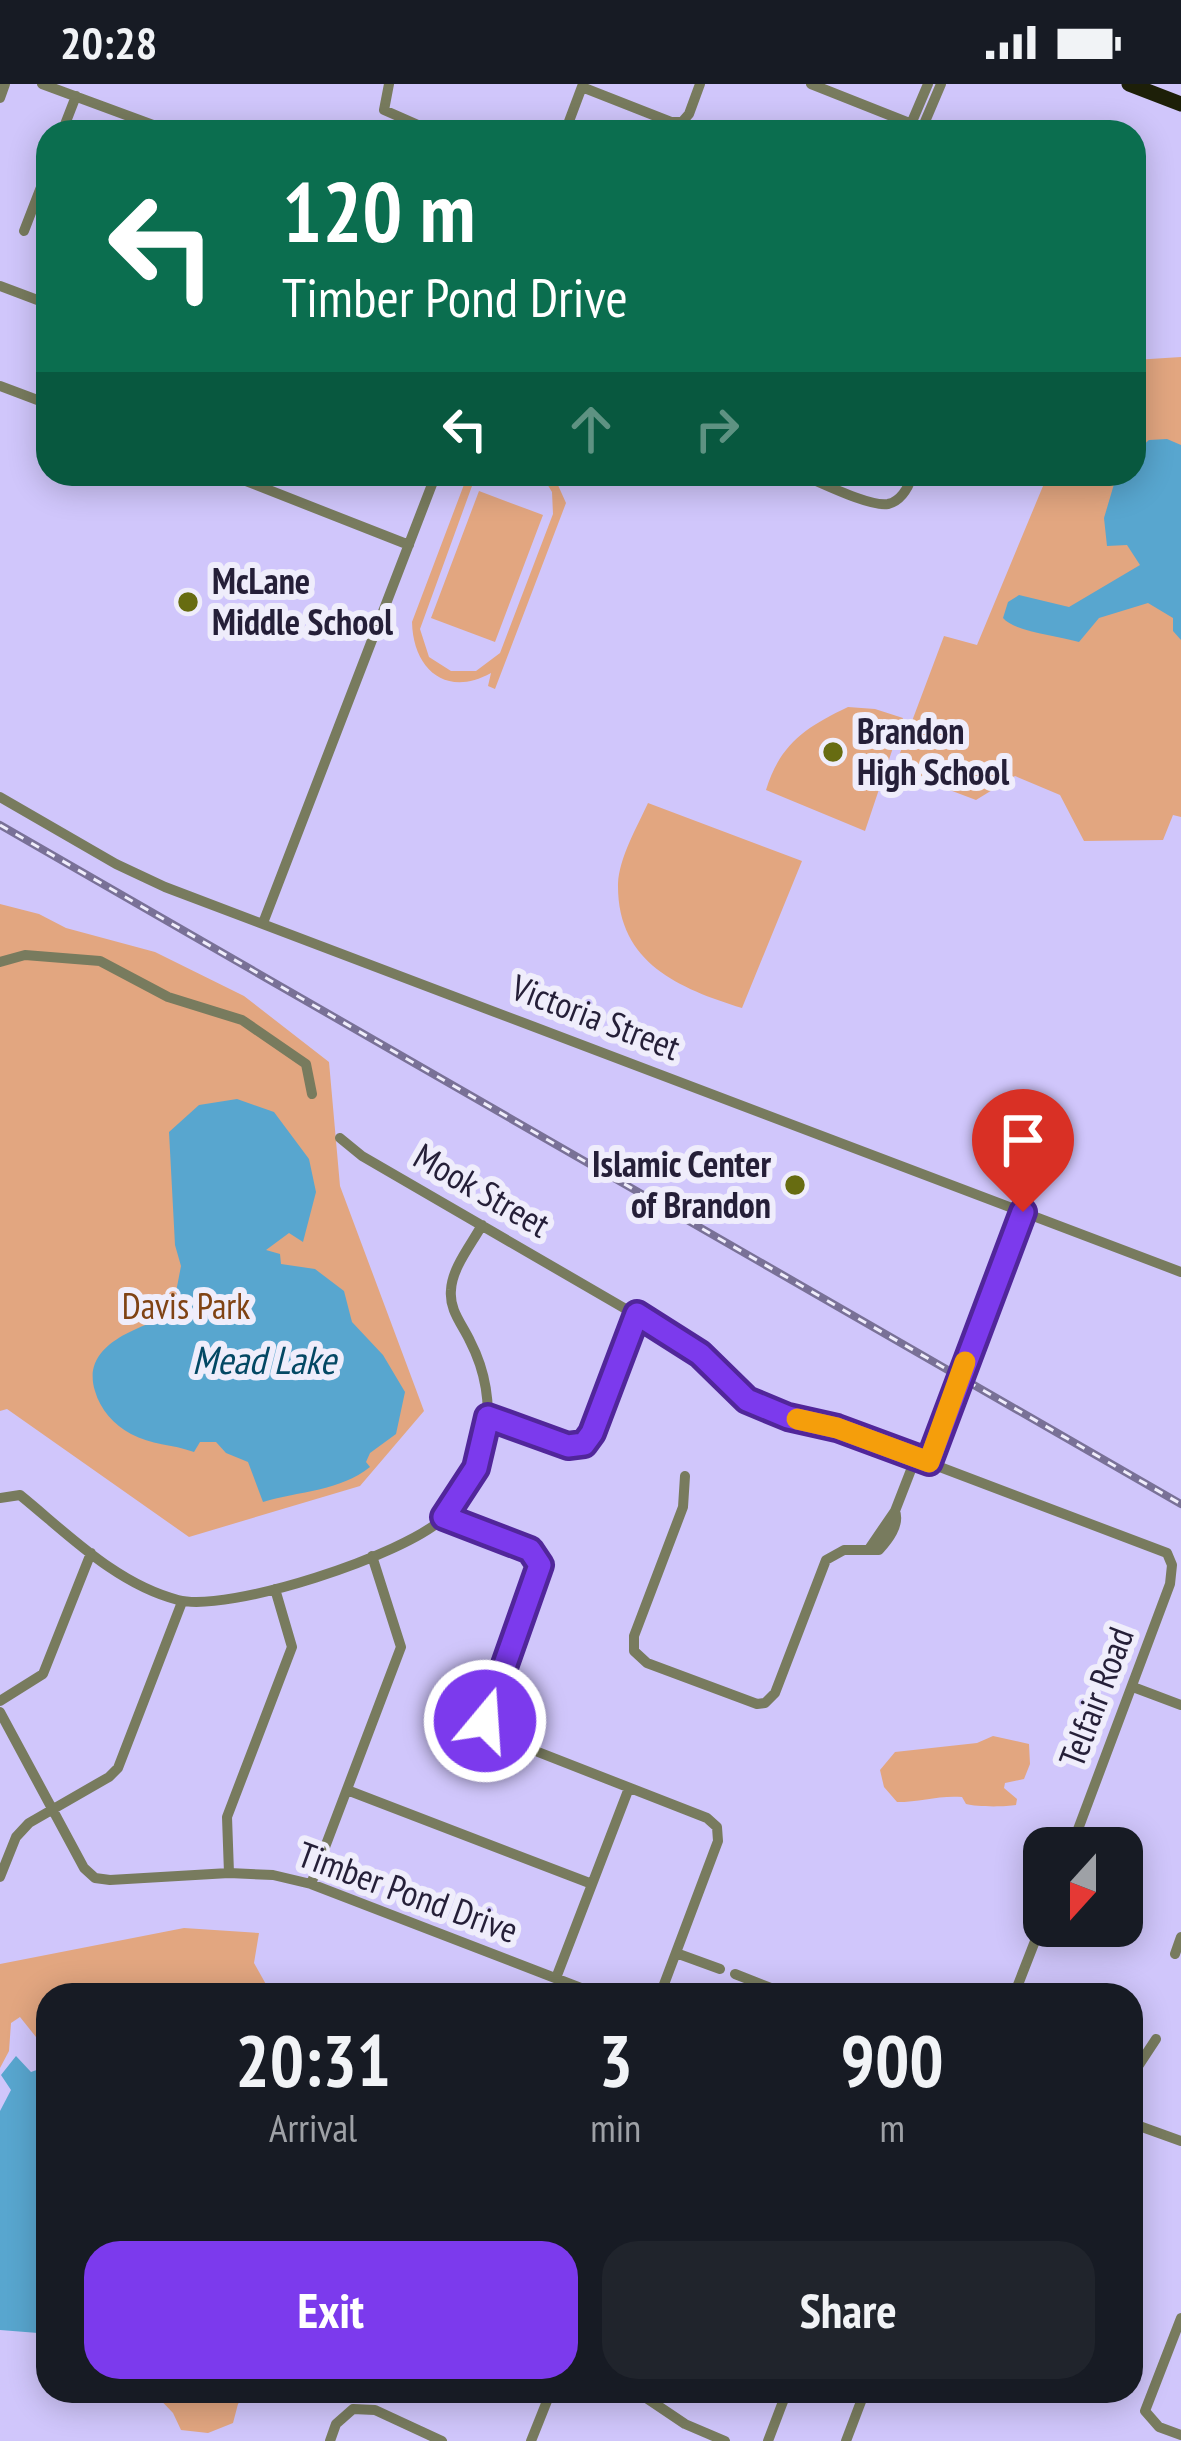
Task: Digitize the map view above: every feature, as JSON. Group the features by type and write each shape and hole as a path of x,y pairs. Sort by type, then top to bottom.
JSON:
{"highway":[{"path":"1132,85 1181,104"}],"street":[{"path":"0,98 5,84"},
{"path":"42,84 140,120"},
{"path":"389,84 384,110 407,120"},
{"path":"684,120 700,84"},
{"path":"811,84 900,120"},
{"path":"923,120 928,84"},
{"path":"926,120 941,84"},
{"path":"570,120 583,85 666,120"},
{"path":"67,120 76,96"},
{"path":"24,231 36,200"},
{"path":"0,286 36,300"},
{"path":"0,386 36,400"},
{"path":"259,486 409,545"},
{"path":"263,923 431,486"},
{"path":"831,486 889,504 907,486"},
{"name":"Victoria Street","path":"0,797 133,873 1181,1272"},
{"path":"0,962 26,956 100,961 168,997 242,1020 306,1064 312,1094"},
{"name":"Mook Street","path":"340,1138 362,1156 700,1354 747,1400 916,1457 1167,1553 1172,1565"},
{"path":"929,1462 1023,1212"},
{"path":"0,1498 20,1495 135,1586 182,1601 226,1602 275,1589 419,1536 444,1517 476,1468 488,1417 479,1363 450,1294 454,1275 482,1225"},
{"path":"488,1417 568,1446 584,1444 637,1314"},
{"path":"685,1476 683,1507 634,1636 634,1651 646,1663 749,1702 764,1703 775,1693 826,1560 838,1552 879,1550 897,1520 895,1510 916,1457"},
{"path":"444,1517 530,1550 540,1565 486,1713 488,1729 499,1738 707,1817 717,1827 718,1841 664,1983"},
{"path":"0,1701 43,1674 91,1552"},
{"path":"311,1884 401,1647 372,1556"},
{"name":"Telfair Road","path":"1079,1827 1171,1584 1172,1565"},
{"path":"229,1873 227,1817 292,1647 275,1589"},
{"path":"0,1877 16,1837 28,1823 118,1768 182,1601"},
{"path":"1133,1687 1181,1705"},
{"name":"Timber Pond Drive","path":"0,1712 84,1868 95,1877 273,1875 311,1884 569,1983"},
{"path":"556,1978 629,1788"},
{"path":"347,1790 592,1884"},
{"path":"1174,1954 1181,1936"},
{"path":"1019,1983 1033,1947"},
{"path":"676,1953 719,1969"},
{"path":"735,1974 759,1983"},
{"path":"1143,2059 1156,2039"},
{"path":"1143,2127 1181,2141"},
{"path":"1181,2318 1145,2410 1159,2427 1181,2435"},
{"path":"532,2441 546,2403"},
{"path":"654,2403 685,2424 725,2441"},
{"path":"767,2441 782,2403"},
{"path":"846,2441 860,2403"},
{"path":"330,2441 336,2424 352,2410 375,2410 442,2441"}],"green space":[{"path":"1181,357 1181,817 1173,815 1163,840 1084,841 1060,795 1015,776 976,800 894,769 944,636 977,645 1043,486 1146,486 1146,359"},
{"path":"463,486 472,486 420,629 429,657 451,671 476,671 500,653 553,514 548,486 558,486 566,503 495,689 488,686 491,673 460,682 435,674 418,653 412,622"},
{"path":"479,491 543,515 495,642 431,618"},
{"path":"848,707 903,718 865,831 766,790 779,760 796,739"},
{"path":"648,803 802,861 742,1008 675,981 640,953 628,934 620,911 619,874"},
{"name":"Davis Park","path":"0,904 155,952 244,996 329,1062 340,1186 424,1411 360,1486 189,1537 7,1409 0,1411"},
{"path":"993,1736 1029,1744 1030,1764 1024,1779 1005,1783 1016,1805 971,1805 962,1797 897,1802 884,1787 880,1770 895,1752 977,1743"},
{"path":"184,1928 259,1933 254,1963 265,1983 36,1983 36,2037 20,2017 11,2023 9,2051 0,2068 0,1964"},
{"path":"163,2403 239,2403 233,2423 208,2433 181,2430"}],"water":[{"path":"1167,439 1181,445 1181,640 1173,631 1173,618 1148,603 1099,618 1079,642 1009,623 1003,618 1008,602 1019,595 1069,607 1140,565 1127,545 1107,546 1104,518 1113,486 1146,486 1149,440"},
{"name":"Mead Lake","path":"237,1099 274,1112 309,1159 316,1192 303,1242 289,1233 266,1250 280,1254 281,1264 315,1269 344,1291 352,1322 383,1355 405,1392 396,1434 370,1453 366,1462 370,1467 333,1486 263,1502 248,1462 226,1453 216,1442 200,1442 194,1452 146,1440 119,1426 100,1404 93,1373 97,1359 120,1337 183,1311 176,1292 181,1266 175,1245 169,1132 199,1105"},
{"path":"16,2056 31,2072 36,2070 36,2333 0,2330 0,2111 11,2090 1,2075"}],"railway":[{"path":"0,825 1181,1504"}],"slow traffic":[{"path":"797,1419 837,1428 929,1462 965,1362"}],"place":[{"name":"McLane Middle School","path":"188,602"},
{"name":"Brandon High School","path":"833,752"},
{"name":"Islamic Center of Brandon","path":"795,1185"}],"route":[{"path":"485,1721 540,1565 530,1550 444,1517 476,1468 488,1417 568,1446 584,1444 637,1314 700,1354 747,1400 929,1462 1023,1212"}]}
